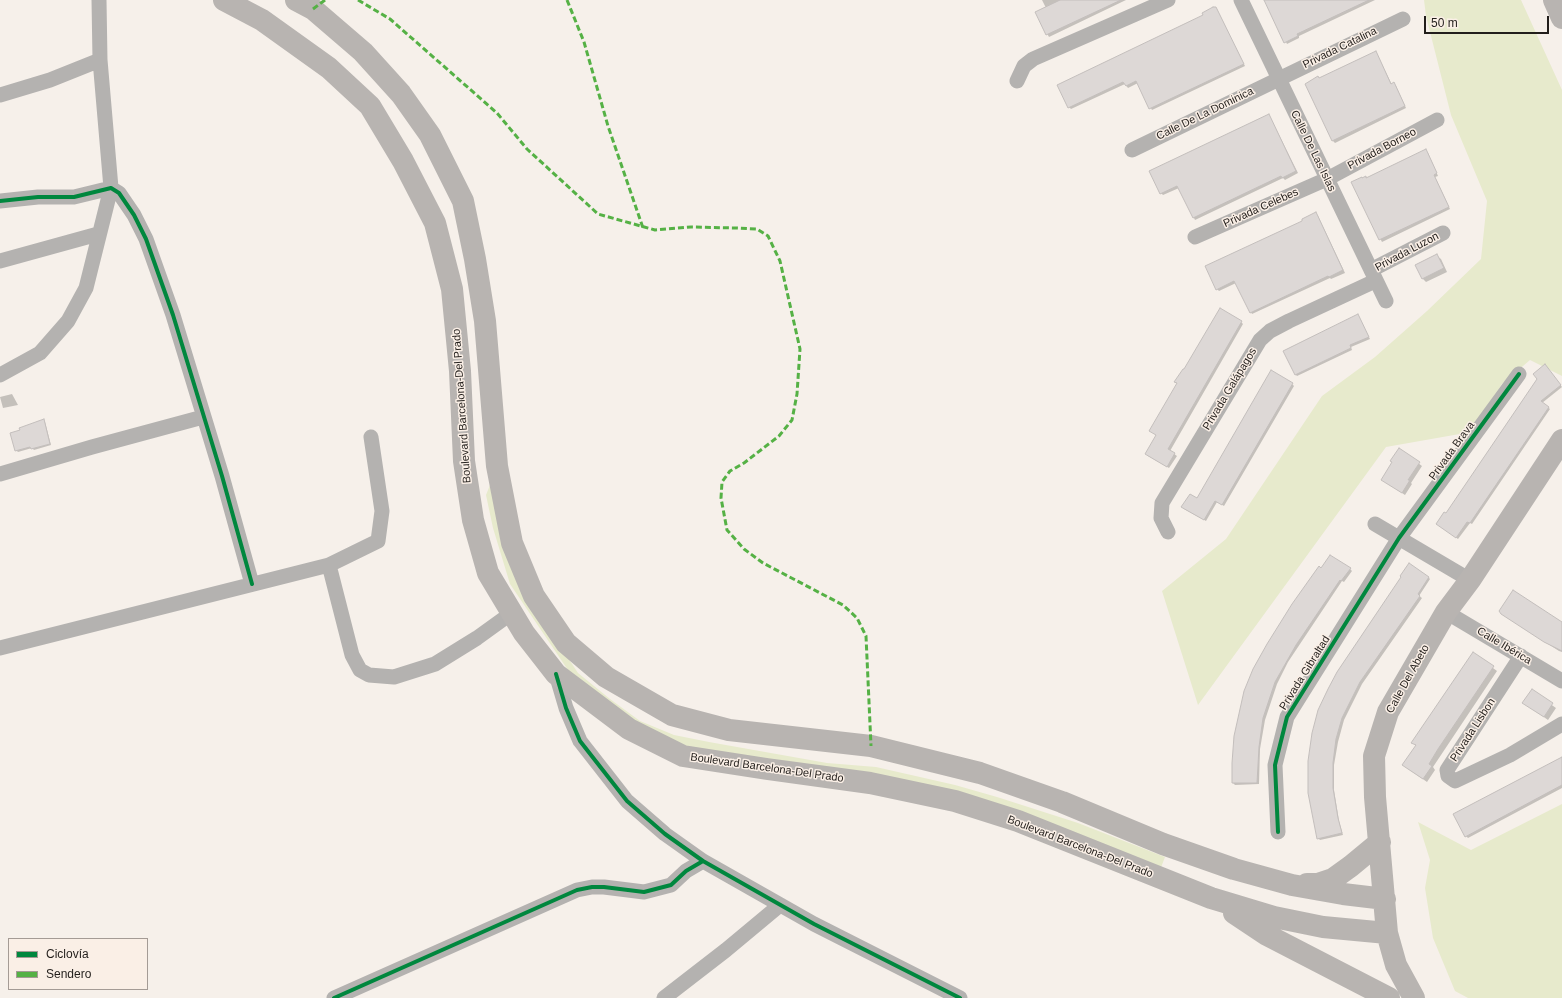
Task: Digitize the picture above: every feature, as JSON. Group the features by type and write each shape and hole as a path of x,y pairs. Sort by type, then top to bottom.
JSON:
{"main road":[{"name":"Boulevard Barcelona-Del Prado","path":"224,0 262,20 329,68 370,106 403,161 435,223 452,289 460,371 464,461 473,520 488,573 513,612 524,633 556,674 629,729 682,756 767,769 870,782 956,801 1018,821 1211,898 1274,917 1316,926 1387,933"},
{"path":"296,0 313,9 363,52 401,94 430,135 463,200 475,259 485,322 497,466 512,543 534,596 566,643 606,677 672,715 729,730 871,746 980,773 1062,802 1163,844 1234,868 1292,885 1343,894 1385,899"},
{"path":"1554,0 1562,18"},
{"name":"Calle Del Abeto","path":"1414,998 1396,965 1387,933 1375,797 1374,756 1388,712 1446,612 1470,580 1562,440"},
{"path":"464,461 497,466"},
{"path":"1292,885 1318,884 1333,879 1352,866 1380,842"},
{"path":"1211,898 1268,934 1389,998"}],"street":[{"path":"0,374 40,353 68,322 86,288 98,234 111,188 100,60 99,0"},
{"path":"1017,81 1024,66 1033,59 1168,0"},
{"name":"Calle De Las Islas","path":"1240,0 1386,301"},
{"name":"Privada Catalina","path":"1278,78 1402,19"},
{"path":"0,95 50,80 100,60"},
{"name":"Calle De La Dominica","path":"1132,150 1278,78"},
{"name":"Privada Borneo","path":"1326,179 1437,120"},
{"name":"Privada Celebes","path":"1195,237 1326,179"},
{"path":"0,201 38,197 74,198 111,188 119,193 134,215 146,239 173,315 203,418 222,476 252,584"},
{"name":"Privada Luzon","path":"1373,276 1443,233"},
{"path":"0,261 98,234"},
{"name":"Privada Galápagos","path":"1168,532 1161,518 1162,503 1251,352 1260,340 1270,332 1289,321 1373,276"},
{"name":"Privada Brava","path":"1398,538 1519,374"},
{"path":"0,474 92,447 203,418"},
{"path":"0,648 329,565 378,542 382,511 371,437"},
{"path":"1375,524 1470,580"},
{"name":"Privada Gibraltad","path":"1278,832 1274,765 1287,717 1398,538"},
{"path":"329,565 352,655 360,670 369,675 394,677 435,664 477,638 513,612"},
{"name":"Calle Ibérica","path":"1446,612 1562,681"},
{"name":"Privada Lisbon","path":"1521,656 1447,770 1448,776 1455,781 1510,755 1562,724"},
{"path":"556,674 566,708 580,741 627,801 665,834 702,861 814,924 960,998"},
{"path":"334,998 577,890 592,887 604,887 644,892 671,885 686,871 702,861"},
{"path":"668,997 780,905"}],"green space":[{"path":"1424,0 1521,0 1562,90 1562,376 1530,360 1502,384 1471,432 1386,447 1198,705 1162,591 1226,539 1322,396 1375,357 1427,311 1481,259 1487,201 1451,115 1426,16"},
{"path":"490,485 515,578 578,673 640,721 674,735 827,763 876,767 955,785 997,797 1078,823 1165,857 1160,870 1041,823 709,753 673,742 635,725 574,679 510,584 493,528 486,495"},
{"path":"1562,804 1562,998 1468,998 1455,991 1433,938 1425,888 1430,860 1418,822 1471,850"}],"building":[{"path":"1060,0 1121,0 1046,35 1035,12"},
{"path":"1264,0 1369,0 1297,34 1298,36 1284,43"},
{"path":"1216,7 1244,64 1149,109 1136,81 1126,86 1123,82 1068,108 1057,85 1203,15 1202,13"},
{"path":"1376,51 1391,84 1394,82 1405,106 1332,141 1305,84 1318,76 1319,78"},
{"path":"1269,114 1296,171 1282,178 1281,176 1193,218 1177,186 1160,194 1149,171"},
{"path":"1426,149 1437,173 1434,175 1449,207 1379,240 1351,182 1366,176 1366,178"},
{"path":"1316,212 1343,270 1250,313 1234,281 1216,290 1205,266 1302,221 1302,219"},
{"path":"1437,254 1444,268 1422,279 1415,265"},
{"path":"1220,308 1242,321 1168,449 1175,453 1167,467 1145,454 1156,435 1149,431 1177,383 1174,382 1184,369"},
{"path":"1358,314 1369,337 1350,345 1351,348 1295,375 1283,351"},
{"path":"1545,364 1561,385 1541,401 1549,407 1470,523 1467,522 1456,538 1436,524 1444,512 1446,513 1537,379 1533,374"},
{"path":"1271,370 1293,383 1222,505 1215,501 1204,520 1181,507 1190,494 1197,498"},
{"path":"44,419 50,444 15,451 10,433"},
{"path":"1399,448 1420,462 1408,480 1410,480 1402,493 1381,480 1392,462 1390,461"},
{"path":"1330,555 1351,568 1341,581 1340,580 1296,645 1275,682 1263,718 1259,747 1257,783 1232,783 1234,736 1244,691 1253,669 1292,604 1319,566 1321,568"},
{"path":"1409,563 1429,577 1418,594 1420,596 1360,682 1342,718 1336,739 1333,763 1333,788 1342,833 1317,839 1308,793 1308,761 1312,733 1318,710 1337,672"},
{"path":"1513,590 1562,622 1562,651 1544,642 1501,614 1499,611"},
{"path":"1473,652 1494,666 1438,749 1429,764 1432,766 1423,779 1402,765 1416,745 1411,743"},
{"path":"1532,689 1553,703 1544,717 1522,703"},
{"path":"1562,757 1562,785 1465,837 1453,814"}],"marked path":[{"path":"313,9 325,0"},
{"path":"358,0 390,19 497,113 527,149 598,214 655,230 691,227 757,229 768,236 780,261 800,349 797,394 792,420 779,436 744,463 730,471 722,482 721,498 727,530 744,549 763,563 843,605 857,618 866,636 871,746"},
{"path":"567,0 584,42 608,126 643,228"}],"cycle path":[{"path":"0,201 38,197 74,197 111,188 119,193 134,215 146,239 173,315 222,476 252,584"},
{"path":"1278,832 1275,765 1287,717 1399,538 1519,374"},
{"path":"556,674 566,708 580,741 627,801 665,834 703,861 814,924 960,998"},
{"path":"334,998 577,890 592,887 604,887 644,892 671,885 686,871 703,861"}]}
